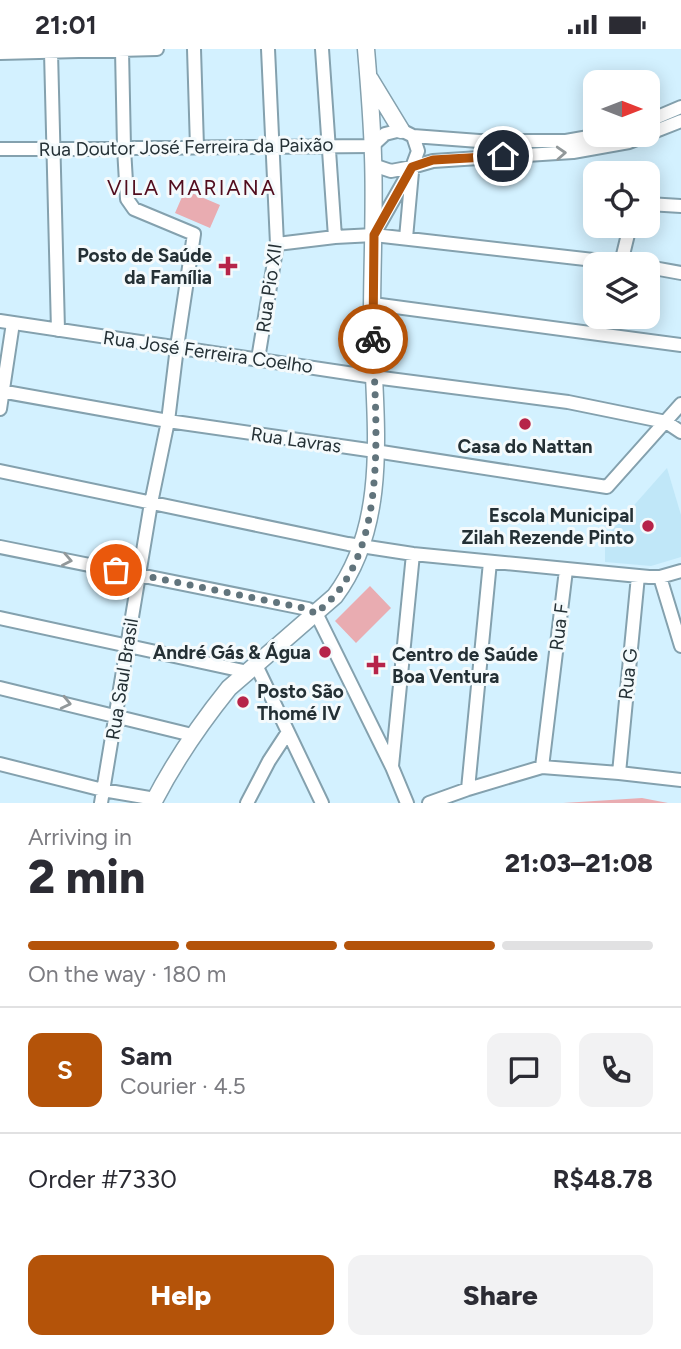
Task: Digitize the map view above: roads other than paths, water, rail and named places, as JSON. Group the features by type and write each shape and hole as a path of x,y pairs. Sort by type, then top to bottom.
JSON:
{"main road":[{"path":"154,801 192,735 229,688 335,596 344,584 362,546 372,498 376,451 373,165 366,49"},
{"path":"368,76 407,133"}],"street":[{"path":"0,53 157,49"},
{"path":"194,49 197,147"},
{"name":"Rua Pio XII","path":"258,359 277,244 268,49"},
{"path":"322,49 335,237"},
{"path":"122,50 124,148"},
{"path":"51,52 58,330"},
{"path":"660,116 681,107"},
{"path":"660,130 681,121"},
{"path":"372,146 385,134 407,133 479,141 566,141 583,138"},
{"path":"374,235 412,167 418,151 407,133"},
{"name":"Rua Doutor José Ferreira da Paixão","path":"0,149 372,146"},
{"path":"373,165 391,171 433,160 573,152 601,147"},
{"name":"Rua Saul Brasil","path":"102,797 151,503 169,421 194,234 134,209 127,199 124,148"},
{"path":"406,238 412,167"},
{"path":"660,205 681,206"},
{"path":"277,244 374,235 583,259"},
{"path":"660,269 681,273"},
{"path":"373,304 681,345"},
{"path":"0,409 6,322"},
{"name":"Rua José Ferreira Coelho","path":"6,322 568,403 666,422"},
{"name":"Rua Lavras","path":"1,391 169,421 607,487 681,404"},
{"path":"666,422 681,432"},
{"path":"0,471 362,546 413,554 638,576 660,577 681,571"},
{"path":"0,547 308,609 316,614 392,767 407,803"},
{"path":"392,767 413,554"},
{"path":"468,789 490,562"},
{"name":"Rua F","path":"542,767 566,570"},
{"name":"Rua G","path":"619,773 638,576"},
{"path":"660,577 681,646"},
{"path":"0,618 252,669 288,732 322,803"},
{"path":"0,688 192,735"},
{"path":"247,803 288,732"},
{"path":"0,764 102,797 154,801"},
{"path":"429,803 542,767 681,780"}],"place":[{"name":"Posto de Saúde da Família","path":"228,266"},
{"name":"Casa do Nattan","path":"525,424"},
{"name":"Escola Municipal Zilah Rezende Pinto","path":"648,526"},
{"name":"André Gás & Água","path":"325,652"},
{"name":"Centro de Saúde Boa Ventura","path":"376,665"},
{"name":"Posto São Thomé IV","path":"243,702"}],"district":[{"name":"VILA MARIANA","path":"192,187"}]}
